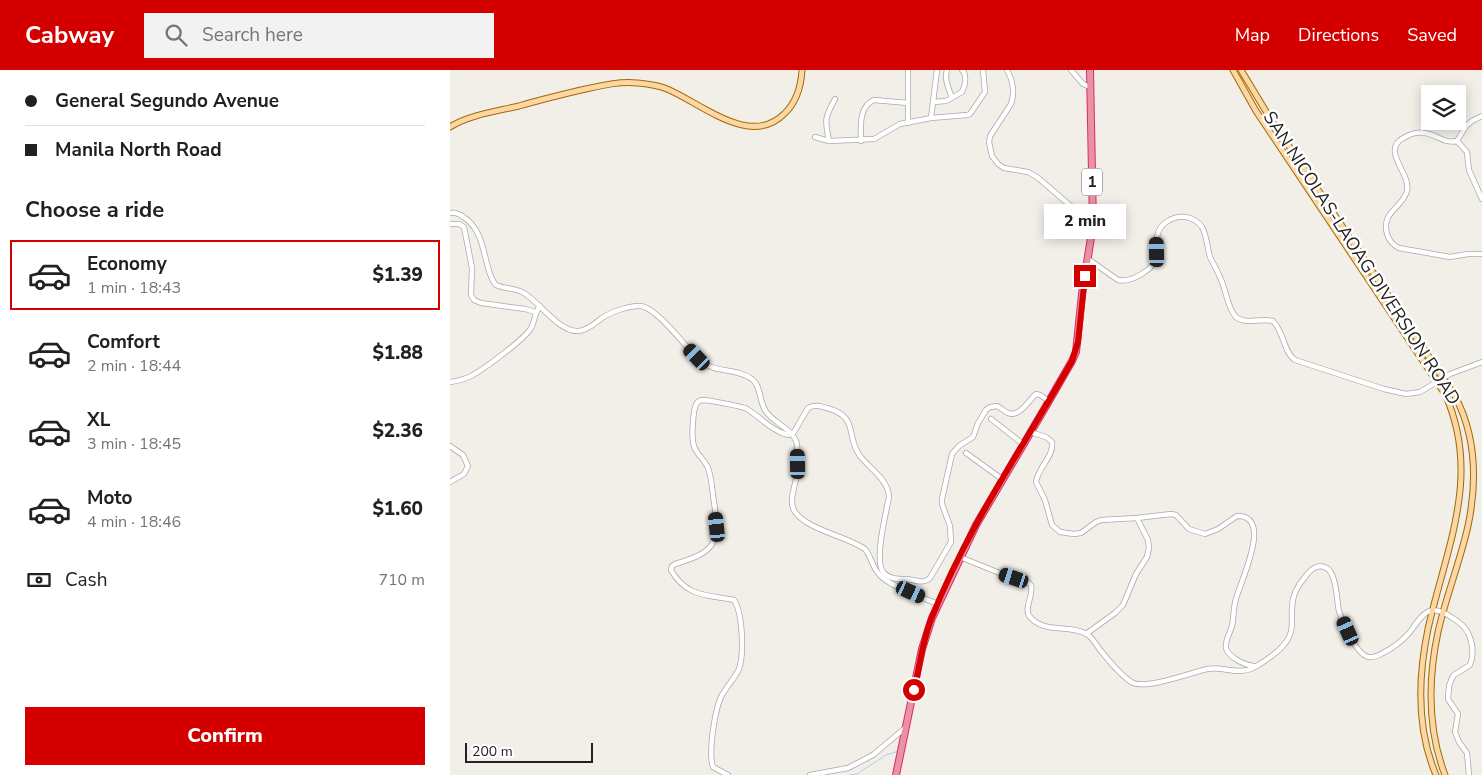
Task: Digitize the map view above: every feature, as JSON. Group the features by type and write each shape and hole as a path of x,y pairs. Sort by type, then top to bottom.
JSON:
{"highway":[{"name":"1","path":"896,775 922,649 932,618 976,524 1076,352 1082,294 1094,225 1090,70"}],"main road":[{"path":"450,127 455,123 477,116 622,82 651,84 667,89 734,123 747,127 756,127 769,124 789,110 799,91 802,70"},
{"name":"SAN NICOLAS-LAOAG DIVERSION ROAD","path":"1233,70 1256,110 1437,382 1453,409 1456,419 1462,448 1462,498 1458,525 1433,610 1424,651 1421,703 1425,740 1436,775"},
{"name":"SAN NICOLAS-LAOAG DIVERSION ROAD","path":"1241,70 1266,113 1443,379 1463,412 1466,422 1472,450 1473,500 1468,527 1443,612 1434,654 1431,706 1435,742 1445,775"}],"street":[{"path":"908,70 908,122"},
{"path":"931,118 937,70"},
{"path":"947,70 947,82 952,98"},
{"path":"933,102 946,100 960,94 963,89 965,74 962,70"},
{"path":"815,137 829,142 862,141 878,138 896,126 908,122 931,118 962,117 970,114 985,92 983,70"},
{"path":"1007,70 1012,80 1013,98 990,136 989,142 992,156 1004,168 1028,172 1037,177 1094,225"},
{"path":"1071,70 1082,82 1090,87"},
{"path":"829,142 825,119 834,100"},
{"path":"862,141 862,116 870,102 874,100 908,102"},
{"path":"1457,141 1466,126 1482,116"},
{"path":"1457,141 1450,142 1433,134 1417,132 1397,143 1395,154 1406,179 1407,188 1403,199 1386,220 1387,234 1394,246 1407,250 1450,257 1482,254"},
{"path":"1457,141 1467,152 1469,170 1482,199"},
{"path":"450,213 454,212 462,216 476,230 482,241 492,279 496,285 521,291 562,326 570,330 579,331 606,315 640,306 646,308 673,331 703,363 715,368 733,371 752,379 757,386 766,412 792,434 796,440 797,476 792,500 796,514 810,524 865,549 870,554 878,574 887,581 938,604"},
{"path":"1088,259 1118,280 1133,279 1144,272 1157,258 1158,235 1164,224 1177,217 1191,218 1202,227 1211,258 1217,269 1230,308 1235,316 1244,320 1273,321 1281,332 1292,358 1400,393 1412,394 1420,392 1462,368 1482,362"},
{"path":"450,224 464,226 472,268 471,295 474,300 481,303 535,312"},
{"path":"450,382 471,376 510,347 532,327 535,312 540,306"},
{"path":"792,434 808,408 812,406 826,408 843,414 859,453 886,483 889,490 880,552 882,571 887,576 893,578 924,582 930,578 951,542 950,526 942,499 951,458 955,450 973,437 982,415 988,408 997,406 1008,414 1013,414 1020,410 1036,394 1049,401"},
{"path":"728,775 713,767 713,729 719,700 737,673 741,661 741,634 738,609 734,600 703,596 688,589 671,570 675,564 697,557 709,549 717,532 716,512 709,470 693,445 695,406 698,401 703,400 743,407 776,430 785,434 792,434"},
{"path":"991,419 1023,444"},
{"path":"1030,432 1046,437 1052,442 1050,452 1038,473 1036,482 1045,500 1052,525 1066,534 1074,534 1086,530 1101,520 1166,514 1174,514 1189,529 1205,534 1218,529 1237,516 1242,516 1250,521 1254,528 1253,541 1236,599 1234,617 1226,648 1232,656 1248,665 1256,666"},
{"path":"450,446 463,455 468,466 464,474 450,482"},
{"path":"966,453 1002,479"},
{"path":"1086,634 1123,605 1136,574 1147,557 1149,543 1137,518"},
{"path":"960,556 1031,585 1032,591 1027,612 1028,616 1053,629 1069,628 1086,634 1094,640 1111,662 1128,679 1140,685 1210,669 1243,671 1256,666 1280,649 1289,638 1292,628 1292,606 1297,588 1311,570 1318,567 1324,567 1333,576 1336,584 1339,613 1360,654 1363,656 1371,657 1386,652 1405,636 1420,617 1430,610 1443,612 1464,628 1470,638 1473,650 1470,665 1452,678 1447,694 1448,699 1458,714 1455,732 1467,753 1469,775"},
{"path":"810,775 848,768 873,755 906,728"}],"waterway":[{"path":"850,775 857,774 886,755 899,751"}],"route":[{"path":"914,690 926,634 960,556 987,504 1076,352 1085,276"}]}
